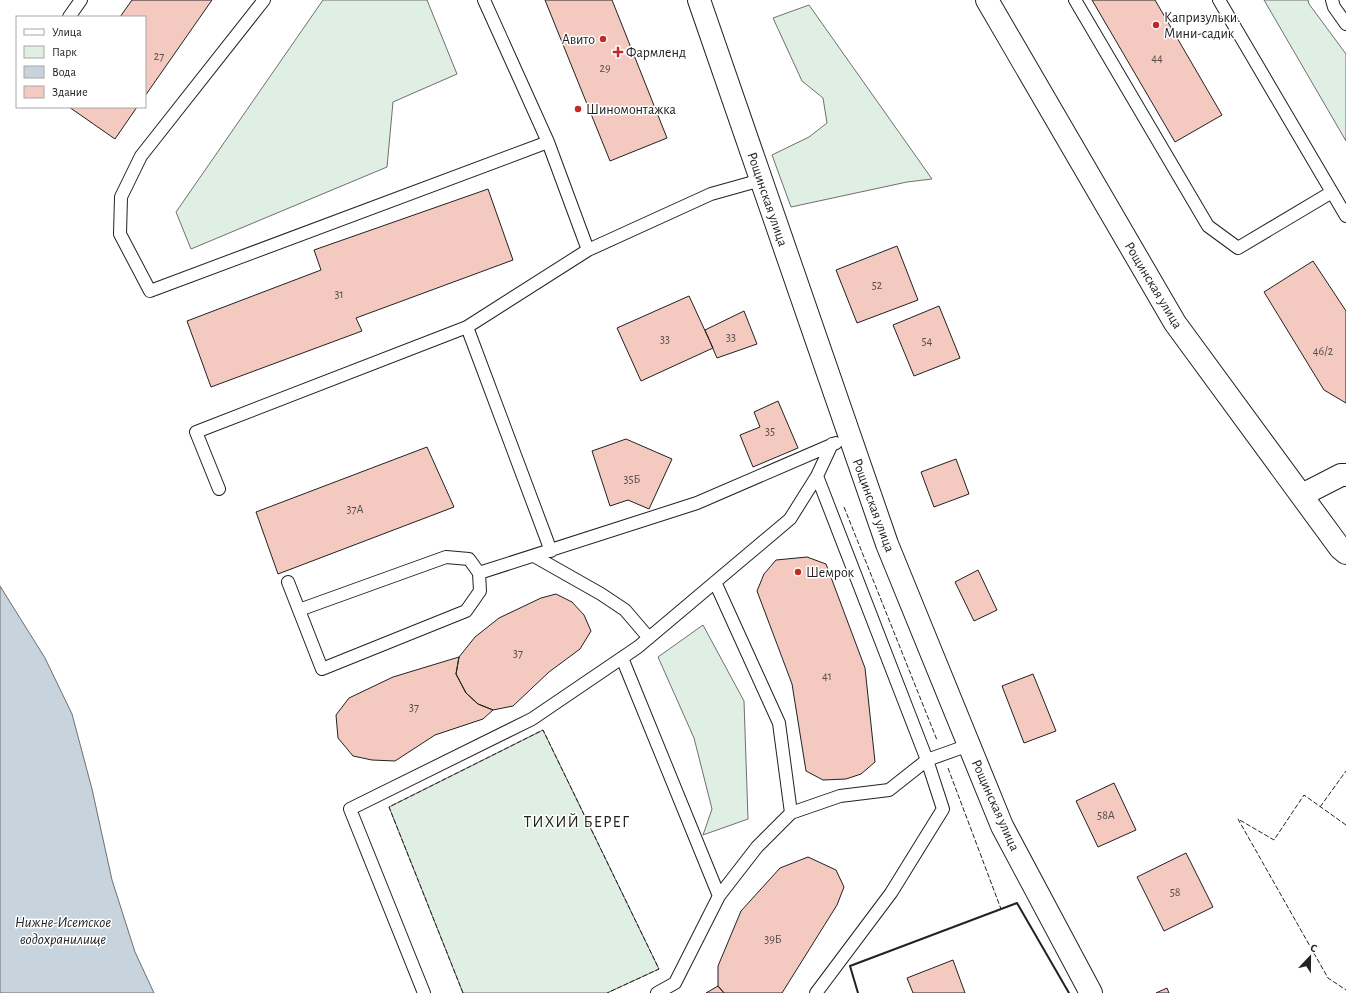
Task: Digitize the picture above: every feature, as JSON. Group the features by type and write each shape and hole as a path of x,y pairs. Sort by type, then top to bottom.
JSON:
{"street":[{"name":"Рощинская улица","path":"699,0 761,180 841,441 887,544 1002,826 1090,993"},
{"name":"Рощинская улица","path":"987,0 1175,323 1340,548 1346,553"},
{"path":"1302,495 1341,475 1346,475"}],"lane":[{"path":"70,16 81,0"},
{"path":"264,0 141,156 121,197 120,234 150,291 548,142"},
{"path":"484,0 548,142 588,250"},
{"path":"1075,0 1208,226 1238,248 1332,192"},
{"path":"1219,0 1346,216"},
{"path":"1332,0 1334,6 1346,24"},
{"path":"219,489 196,432 467,327 588,250 711,194 761,180"},
{"path":"467,327 551,551"},
{"path":"424,993 350,808 532,719 649,638 790,519 841,441"},
{"path":"479,573 697,503 841,441"},
{"path":"816,993 891,893 943,809 927,760 817,476"},
{"path":"534,556 601,594 625,610 649,638"},
{"path":"288,582 322,669 466,611 480,591 479,573 468,559 446,557 299,610"},
{"path":"715,582 779,723 790,813"},
{"path":"622,658 719,896"},
{"path":"657,993 675,983 719,896 757,847 790,813 840,796 889,790 927,760 969,745"}],"green space":[{"path":"323,0 427,0 457,74 393,102 387,167 191,249 176,212"},
{"path":"1264,0 1308,0 1309,4 1346,54 1346,141"},
{"path":"809,5 932,179 907,182 791,207 772,155 809,137 827,123 823,98 802,81 773,18"},
{"path":"703,625 744,701 748,819 703,835 712,809 694,738 658,657"},
{"path":"543,730 659,969 607,993 463,993 389,807"}],"water":[{"name":"Нижне-Исетское водохранилище","path":"0,586 45,658 72,714 92,789 112,880 135,952 154,993 0,993"}],"building":[{"path":"132,0 212,0 146,95 146,16 121,16"},
{"path":"545,0 612,0 667,138 610,161"},
{"path":"1092,0 1155,0 1222,115 1175,142"},
{"path":"70,108 136,108 115,139"},
{"path":"488,189 513,260 356,318 362,331 211,387 187,321 321,270 314,250"},
{"path":"897,246 918,300 857,323 836,270"},
{"path":"1313,261 1346,311 1346,403 1324,390 1264,292"},
{"path":"689,296 713,348 641,381 617,328"},
{"path":"939,306 960,358 914,376 893,325"},
{"path":"744,311 757,344 717,358 705,330"},
{"path":"778,401 798,448 753,467 740,435 760,427 754,412"},
{"path":"626,439 672,459 649,509 628,500 610,506 592,451"},
{"path":"427,447 454,507 278,574 256,512"},
{"path":"956,459 969,494 934,507 921,472"},
{"path":"807,557 826,564 865,668 875,762 861,774 846,779 823,780 806,771 792,684 757,591 764,574 776,560"},
{"path":"978,570 997,610 974,621 955,582"},
{"path":"556,594 572,602 584,615 591,631 580,649 549,672 513,706 493,710 478,704 466,693 456,674 459,657 475,637 499,618 541,598"},
{"path":"459,657 456,674 466,693 478,704 493,710 483,719 435,735 395,761 372,760 353,756 338,738 336,715 349,698 393,677"},
{"path":"1033,674 1056,731 1024,743 1002,686"},
{"path":"1114,783 1136,830 1098,847 1076,801"},
{"path":"1186,853 1213,907 1164,931 1137,877"},
{"path":"808,857 836,870 844,887 837,905 782,993 724,993 718,986 718,966 741,911 780,868"},
{"path":"953,960 965,993 913,993 907,978"},
{"path":"718,986 724,993 706,993"},
{"path":"1167,988 1169,993 1156,993"}],"fence":[{"path":"844,507 937,740"},
{"path":"463,993 389,807 543,730 659,969 607,993"},
{"path":"948,768 1001,909"},
{"path":"1320,807 1346,771"},
{"path":"1346,825 1304,795 1274,840 1238,819 1328,978 1346,990"}],"wall":[{"path":"858,993 850,966 1017,903 1069,993"}],"place":[{"name":"Капризульки. Мини-садик","path":"1156,25"},
{"name":"Авито","path":"603,39"},
{"name":"Фармленд","path":"618,52"},
{"name":"Шиномонтажка","path":"578,109"},
{"name":"Шемрок","path":"798,572"}],"district":[{"name":"ТИХИЙ БЕРЕГ","path":"577,821"}]}
